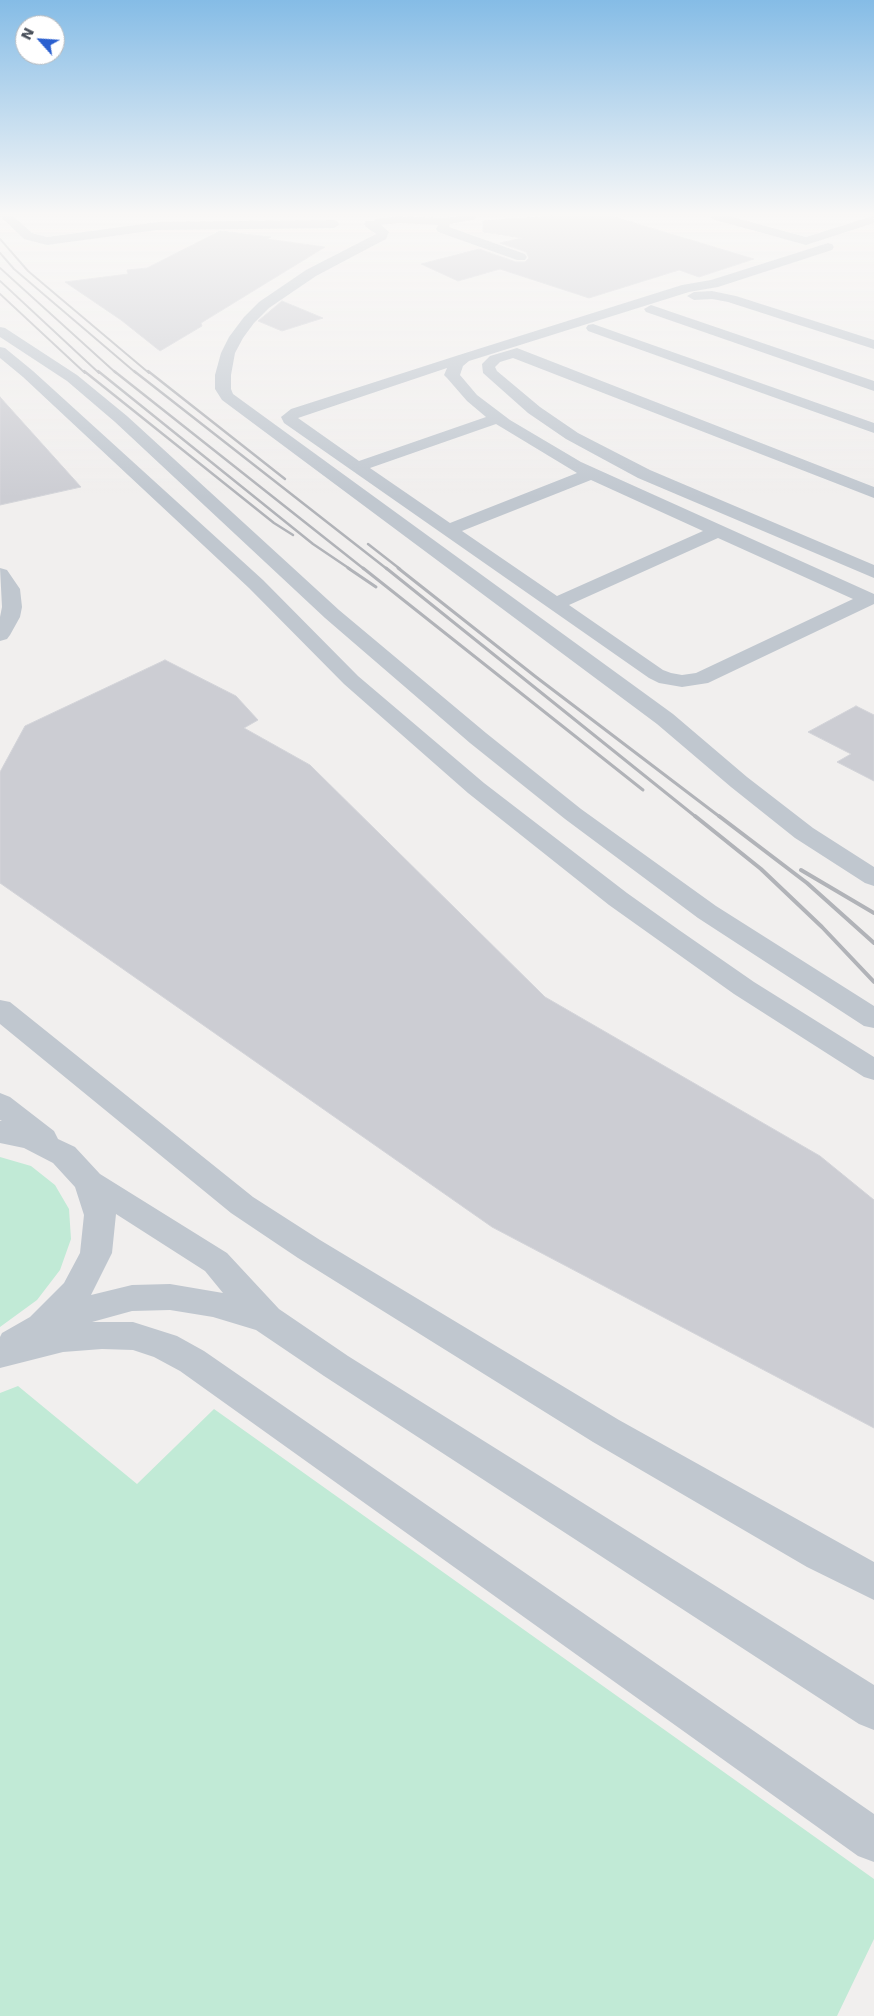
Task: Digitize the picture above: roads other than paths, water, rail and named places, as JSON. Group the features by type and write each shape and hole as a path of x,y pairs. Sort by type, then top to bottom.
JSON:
{"street":[{"path":"259,310 236,337 228,353 223,375 223,390 227,397 665,719 732,776 804,833 874,878"},
{"path":"464,358 453,369 452,375 454,380 478,404 591,474 869,599 701,679 682,682 666,679 656,674 357,467 290,420 289,417 296,412 464,358 616,310"},
{"path":"648,310 495,360 489,364 490,373 534,410 572,436 644,474 874,572"},
{"path":"654,310 874,386"},
{"path":"766,310 874,345"},
{"path":"593,328 874,428"},
{"path":"0,331 72,378 121,420 332,614 485,744 639,864 784,963 874,1019"},
{"path":"0,351 28,374 256,584 351,680 484,794 618,899 744,988 874,1070"},
{"path":"514,353 874,493"},
{"path":"357,467 498,418"},
{"path":"449,530 591,474"},
{"path":"555,604 718,531"},
{"path":"0,574 10,589 12,607 10,617 0,635"},
{"path":"0,1009 183,1159 242,1204 309,1249 606,1431 821,1554 874,1582"},
{"path":"0,1104 64,1155 89,1182 216,1262 267,1319 336,1366 874,1709"},
{"path":"0,1132 32,1139 64,1155"},
{"path":"42,1327 76,1292 96,1253 100,1215 89,1182"},
{"path":"0,1353 42,1327 88,1309 132,1298 170,1297 213,1303 267,1319"},
{"path":"0,1353 63,1338 102,1335 133,1336 165,1346 200,1367 874,1840"}],"railway":[{"path":"17,310 85,373"},
{"path":"31,310 99,373"},
{"path":"46,310 116,373"},
{"path":"62,310 136,373"},
{"path":"74,310 149,373"},
{"path":"84,371 274,523 293,535"},
{"path":"98,371 313,544 350,569"},
{"path":"114,371 364,569"},
{"path":"134,371 387,569"},
{"path":"148,371 285,479"},
{"path":"368,544 400,569"},
{"path":"348,568 376,587"},
{"path":"363,568 643,790"},
{"path":"386,568 696,817"},
{"path":"398,568 536,677 720,817"},
{"path":"695,816 761,869 822,927 874,982"},
{"path":"719,816 807,883 874,943"},
{"path":"801,870 874,913"}]}
